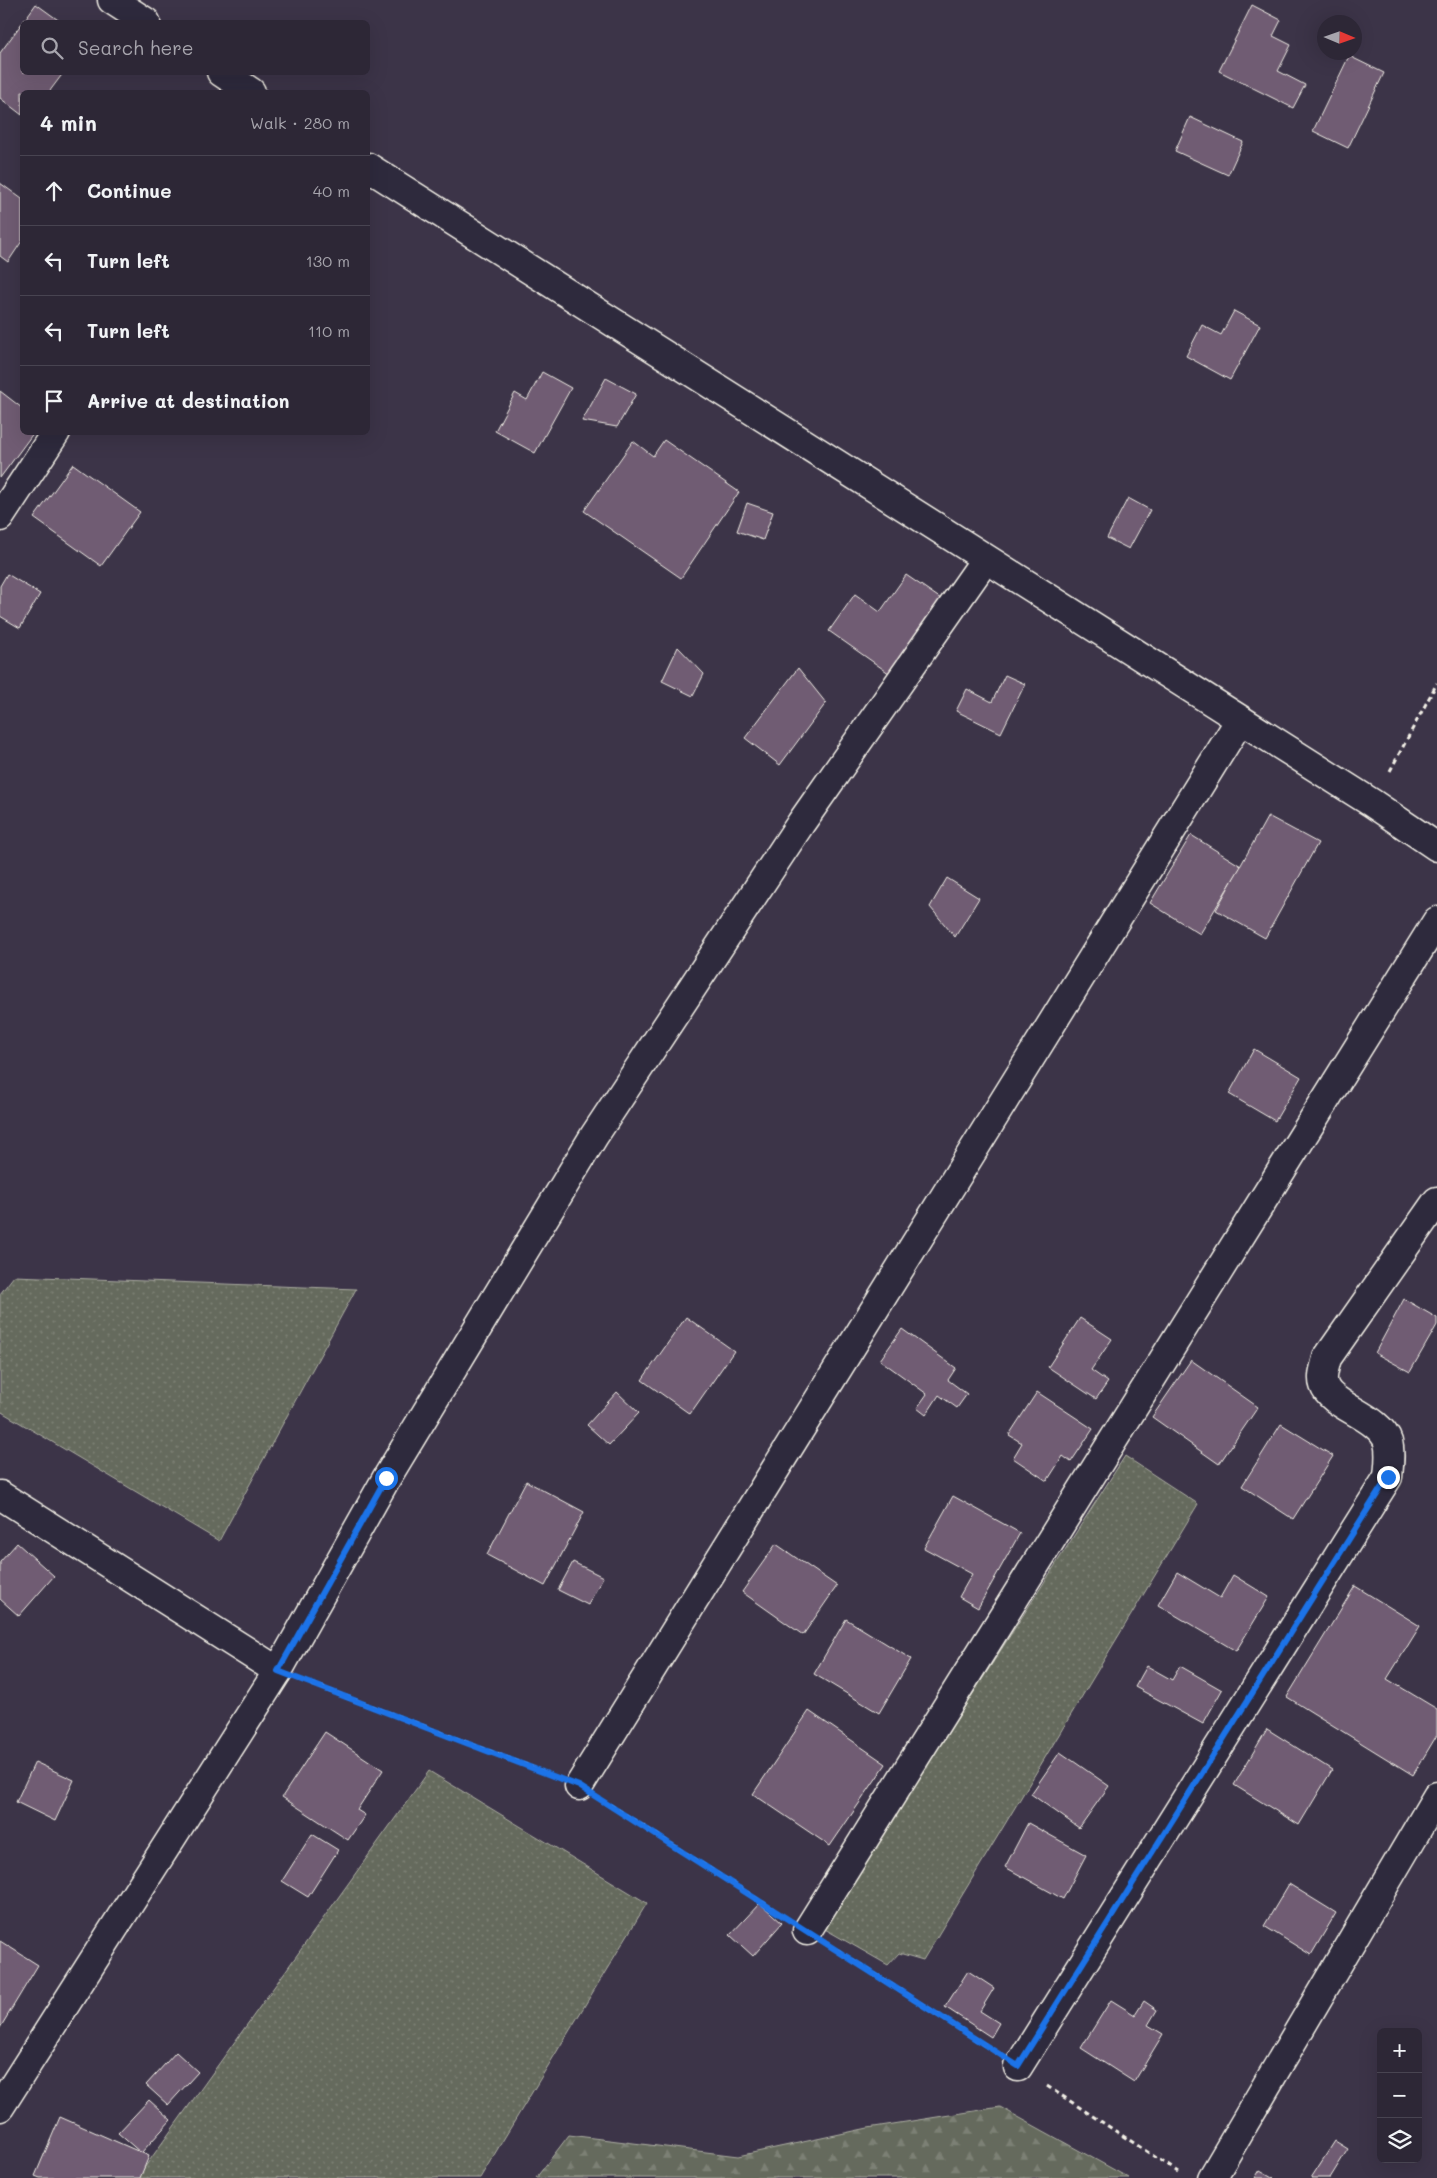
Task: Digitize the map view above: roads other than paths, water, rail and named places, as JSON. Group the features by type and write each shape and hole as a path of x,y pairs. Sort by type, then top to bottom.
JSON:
{"street":[{"path":"112,0 143,20"},
{"path":"225,75 247,90"},
{"path":"370,168 677,362 985,560 1372,803 1437,847"},
{"path":"0,517 54,435"},
{"path":"0,2107 278,1671 386,1478 594,1136 801,823 985,560"},
{"path":"579,1786 1240,720"},
{"path":"807,1931 1437,921"},
{"path":"1018,2066 1388,1477 1390,1456 1387,1440 1372,1422 1336,1400 1324,1387 1323,1375 1327,1358 1437,1201"},
{"path":"0,1495 278,1671"},
{"path":"1212,2178 1437,1796"}]}
